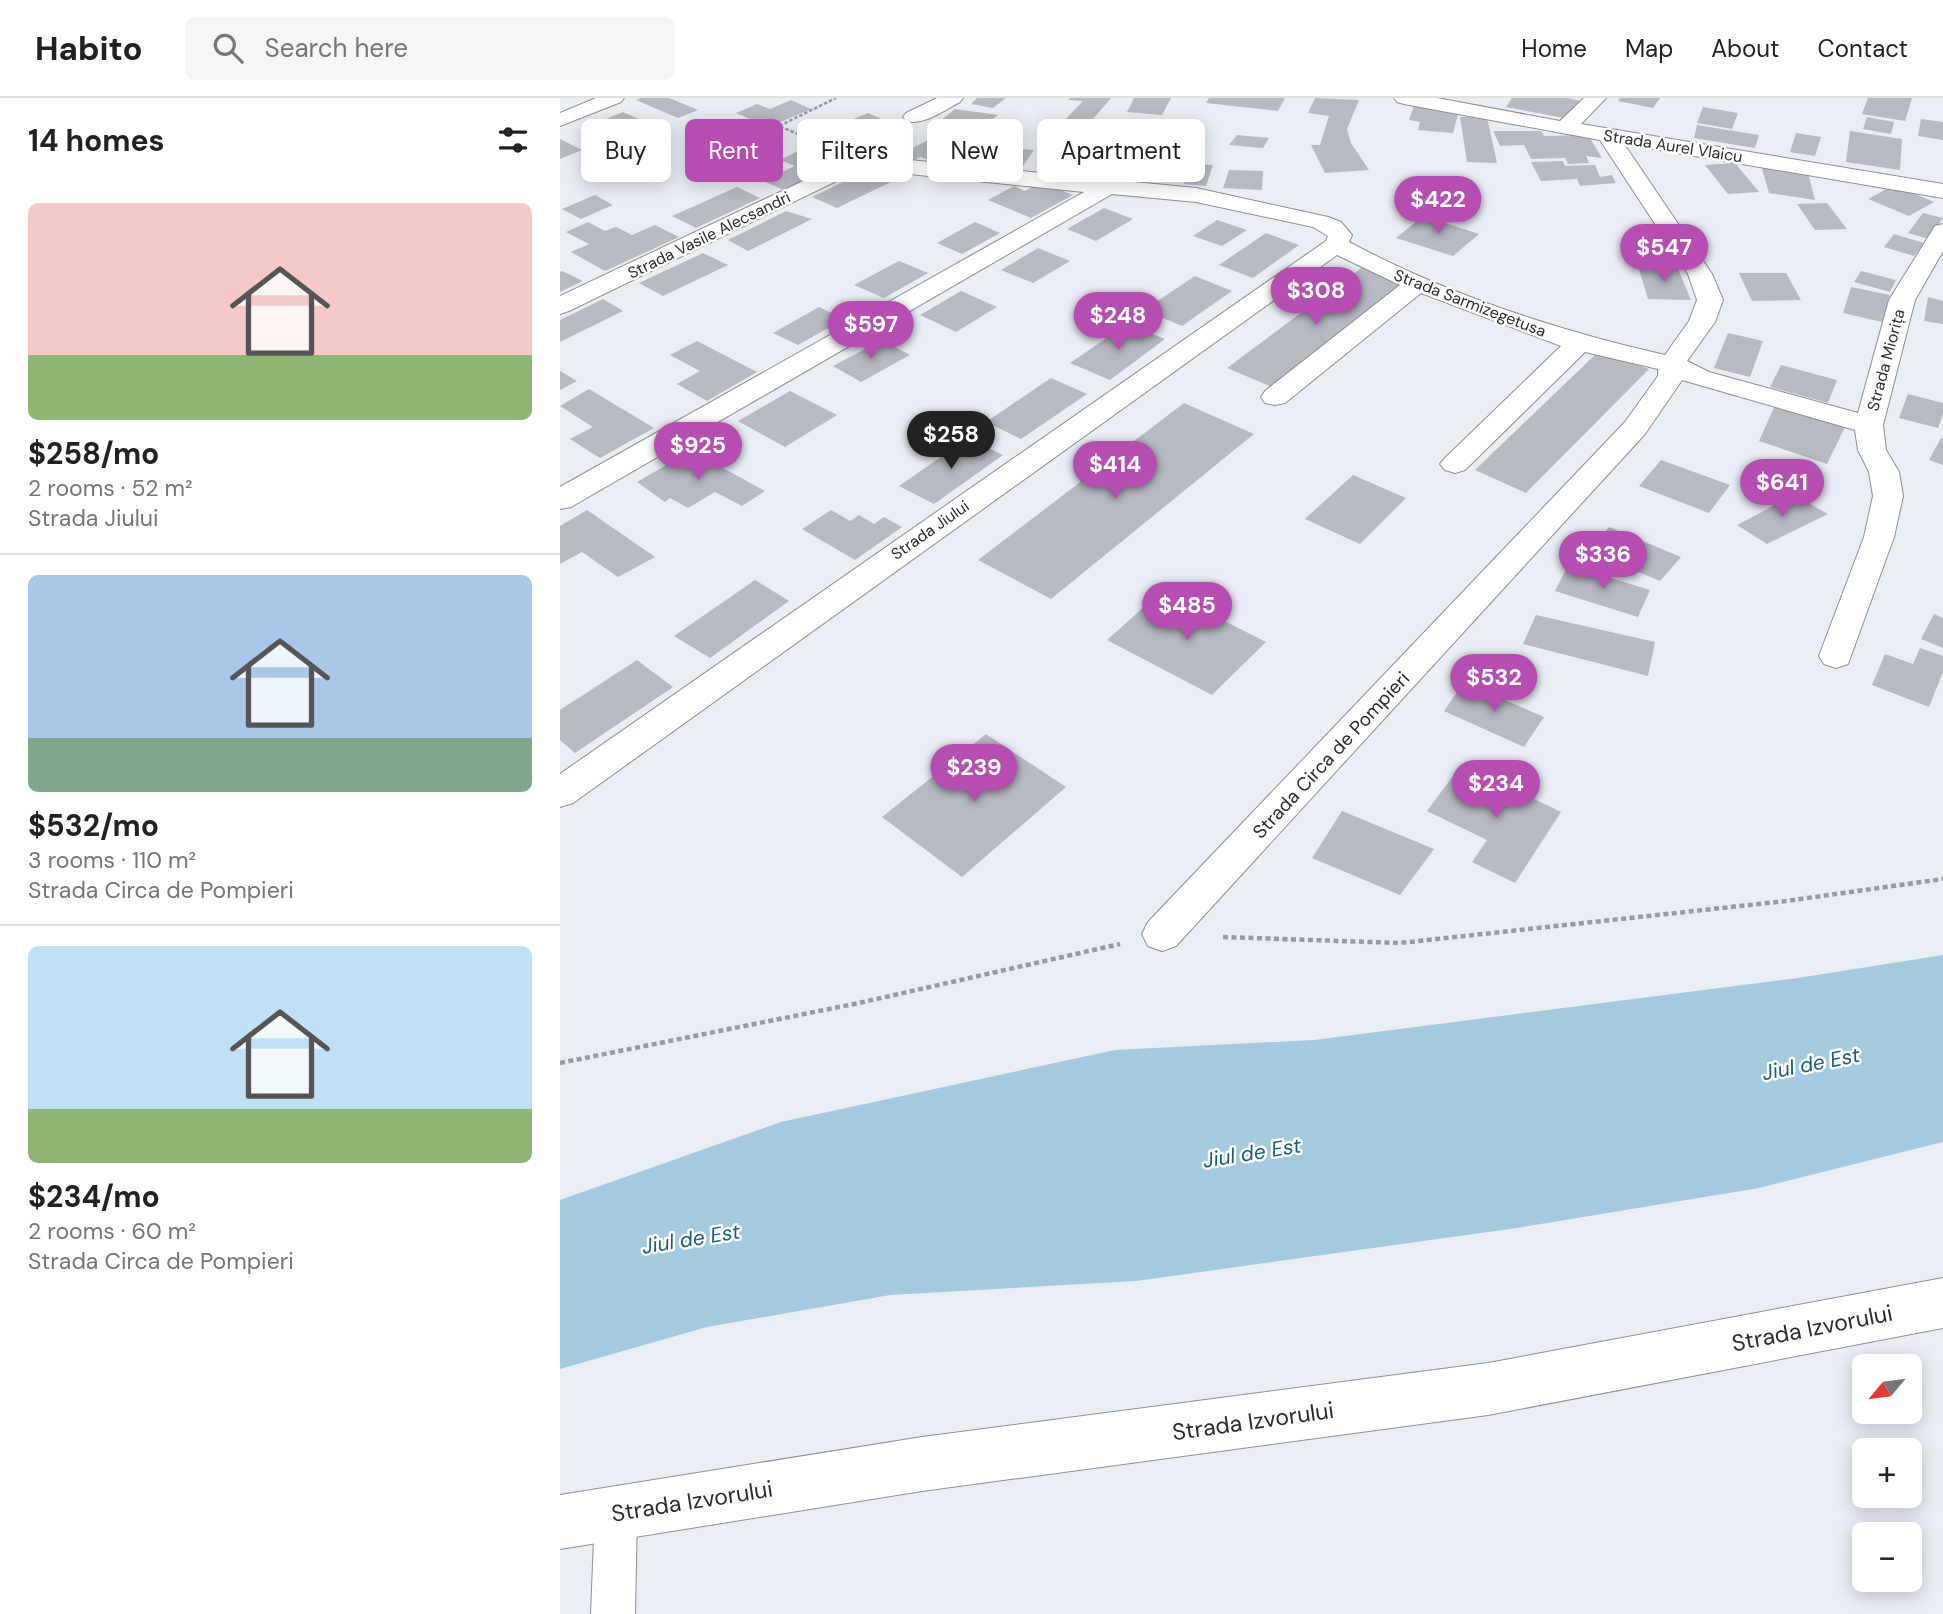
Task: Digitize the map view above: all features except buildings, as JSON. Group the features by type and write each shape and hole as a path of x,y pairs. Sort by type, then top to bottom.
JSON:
{"street":[{"path":"560,120 614,98"},
{"path":"913,117 953,98"},
{"name":"Strada Aurel Vlaicu","path":"1404,98 1608,136 1943,191"},
{"path":"1565,128 1596,98"},
{"name":"Strada Circa de Pompieri","path":"1163,934 1636,428 1671,376 1672,364 1702,322 1710,300 1700,274 1608,136"},
{"path":"913,169 1196,195 1320,222 1332,227 1340,235 1336,246"},
{"name":"Strada Vasile Alecsandri","path":"560,306 817,182"},
{"path":"560,500 1110,186"},
{"name":"Strada Miorița","path":"1836,656 1879,537 1888,496 1884,472 1872,450 1869,425 1902,300 1943,231"},
{"name":"Strada Sarmizegetusa","path":"1336,246 1417,284 1579,343 1672,364 1699,378 1869,425"},
{"name":"Strada Jiului","path":"560,793 1236,313 1336,246"},
{"path":"1275,397 1417,284"},
{"path":"1455,464 1579,343"},
{"name":"Strada Izvorului","path":"560,1522 922,1464 1488,1389 1943,1303"}],"lane":[{"path":"613,1614 616,1513"}],"path":[{"path":"797,133 779,125 836,98"},
{"path":"560,1063 859,1003 1163,934 1400,943 1672,914 1943,879"}],"water":[{"name":"Jiul de Est","path":"1943,955 1943,1142 1759,1188 1517,1228 1136,1281 890,1295 707,1327 560,1369 560,1200 781,1122 1115,1050 1314,1040 1798,978"}]}
